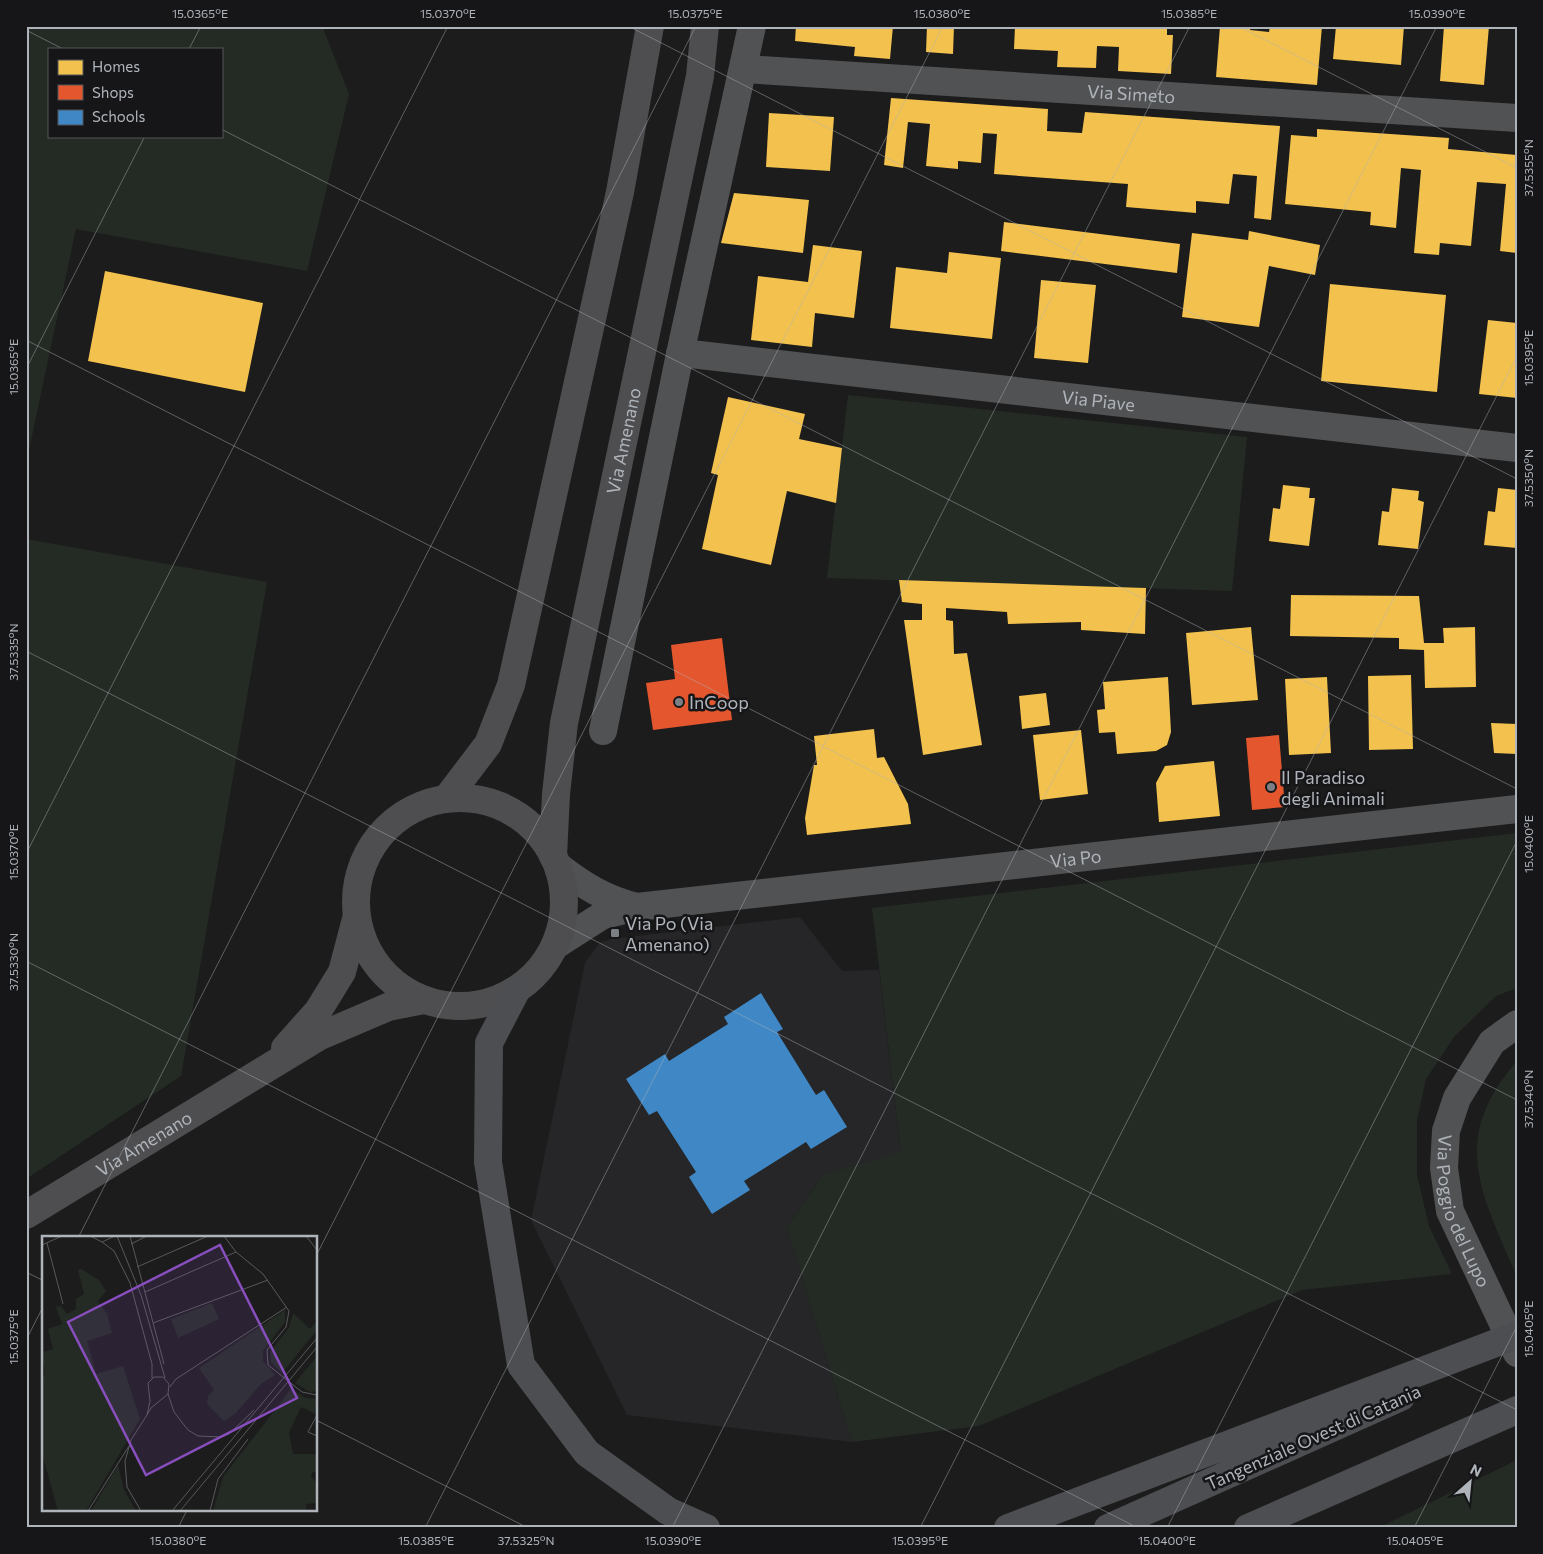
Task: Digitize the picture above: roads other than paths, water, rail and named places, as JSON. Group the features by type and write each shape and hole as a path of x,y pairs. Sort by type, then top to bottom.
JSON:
{"highway":[{"path":"516,991 488,1043 488,1162 521,1365 587,1453 668,1511 706,1528"},
{"path":"1008,1528 1517,1335"},
{"name":"Tangenziale Ovest di Catania","path":"1108,1528 1517,1346"},
{"path":"1248,1528 1517,1410"},
{"path":"1281,1528 1486,1424"}],"main road":[{"path":"447,798 488,744 510,685 620,192 650,26"},
{"name":"Via Amenano","path":"556,861 556,794 564,723 700,76 705,26"},
{"path":"447,798 472,798 497,805 520,817 539,834 556,861 564,886 564,916 556,946 539,971 516,991 489,1003 456,1007 424,1000 395,985 373,961 362,941 356,919 355,891 362,864 376,840 395,819 419,805 447,798"},
{"path":"262,1072 318,1011 342,972 356,919"},
{"name":"Via Amenano","path":"26,1215 320,1036 388,1007 424,1000"}],"street":[{"path":"602,731 680,354 752,26"},
{"name":"Via Simeto","path":"744,69 1517,118"},
{"name":"Via Piave","path":"680,354 1517,448"},
{"name":"Via Po","path":"556,946 602,915 637,907 1517,809"},
{"path":"556,861 586,888 637,907"},
{"name":"Via Poggio del Lupo","path":"1517,1024 1492,1042 1457,1098 1446,1131 1444,1168 1450,1211 1517,1353"}],"place":[{"name":"InCoop","path":"679,702"},
{"name":"Il Paradiso degli Animali","path":"1271,787"},
{"name":"Via Po (Via Amenano)","path":"615,933"}]}
